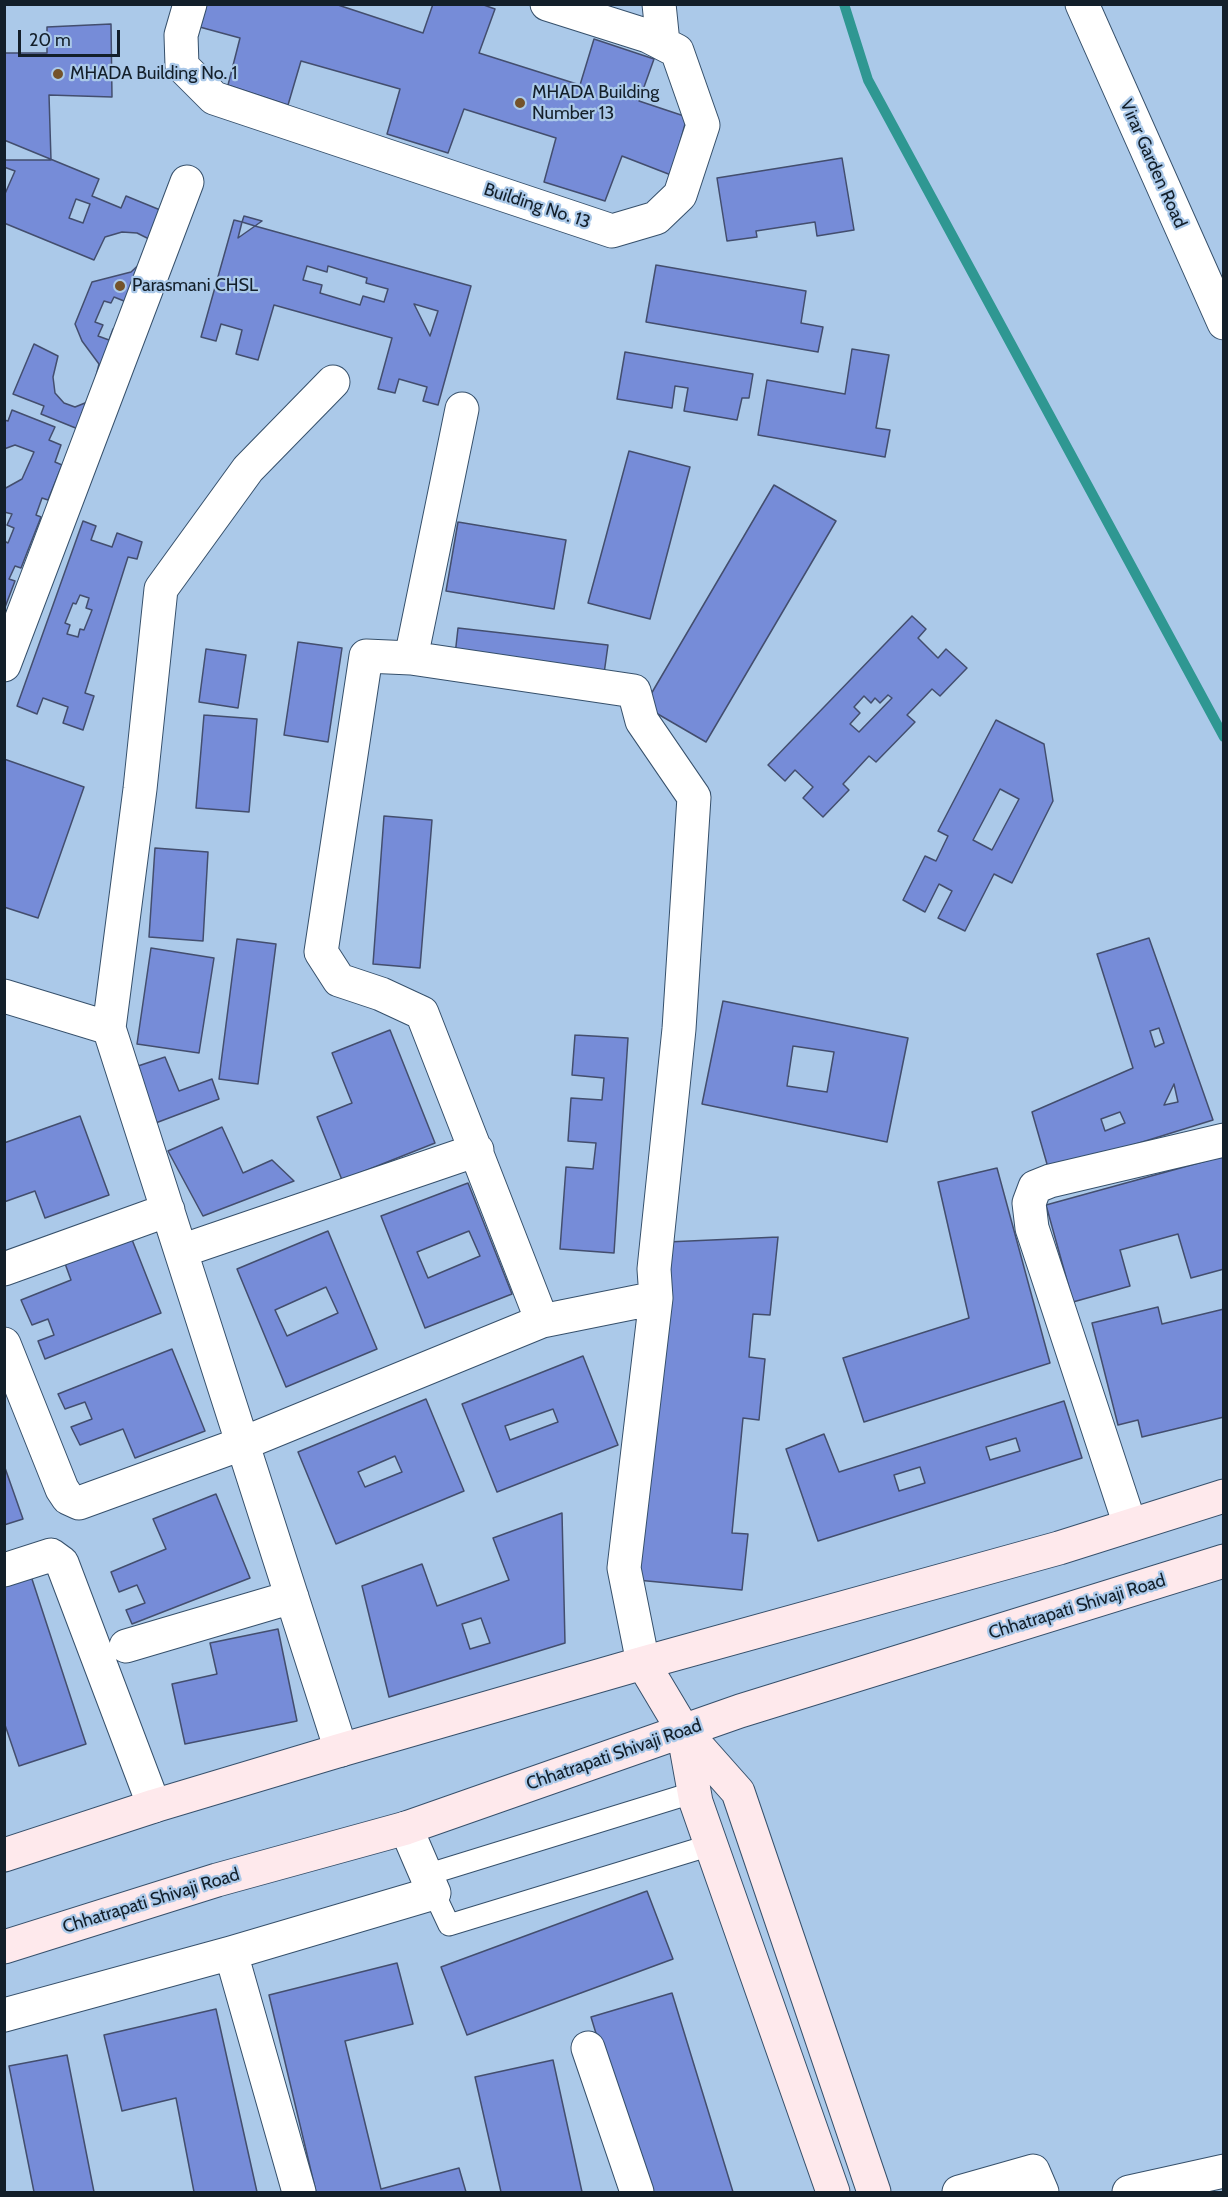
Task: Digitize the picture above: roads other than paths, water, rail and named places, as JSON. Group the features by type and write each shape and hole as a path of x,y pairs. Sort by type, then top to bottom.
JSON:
{"main road":[{"path":"4,1855 154,1806 341,1750 643,1663 1059,1548 1224,1496"},
{"name":"Chhatrapati Shivaji Road","path":"4,1947 217,1880 406,1828 740,1710 1224,1562"},
{"path":"643,1663 683,1730 738,1792 874,2193"},
{"path":"683,1730 695,1792 711,1845 833,2193"}],"street":[{"name":"Building No. 13","path":"190,4 181,35 182,66 214,98 612,231 656,218 680,195 703,125 677,51 648,36 547,4"},
{"path":"659,4 663,43"},
{"name":"Virar Garden Road","path":"1082,4 1224,323"},
{"path":"4,665 187,182"},
{"path":"333,382 248,469 161,589 140,789 109,1028 341,1750"},
{"path":"411,658 462,409"},
{"path":"542,1321 422,1013 381,993 339,980 321,952 366,656 411,658 634,691 642,721 694,797 679,1029 654,1269 656,1298 624,1568 643,1663"},
{"path":"4,996 109,1028"},
{"path":"1130,1525 1032,1228 1029,1203 1035,1187 1050,1181 1224,1140"},
{"path":"181,1251 477,1150"},
{"path":"4,1247 164,1200"},
{"path":"4,1269 164,1200"},
{"path":"4,1344 62,1489 68,1498 79,1503 244,1443 542,1321 656,1298"},
{"path":"4,1570 51,1555 62,1563 154,1806"},
{"path":"126,1646 292,1597"},
{"path":"4,2015 231,1953 430,1884 406,1828"},
{"path":"231,1953 299,2193"},
{"path":"588,2048 637,2193"},
{"path":"960,2193 1033,2171 1042,2193"},
{"path":"1129,2193 1224,2171"}],"lane":[{"path":"695,1792 430,1884 449,1925 711,1845"}],"waterway":[{"path":"844,4 868,80 1224,737"}],"place":[{"name":"MHADA Building No. 1","path":"58,74"},
{"name":"MHADA Building Number 13","path":"520,103"},
{"name":"Parasmani CHSL","path":"120,286"}]}
